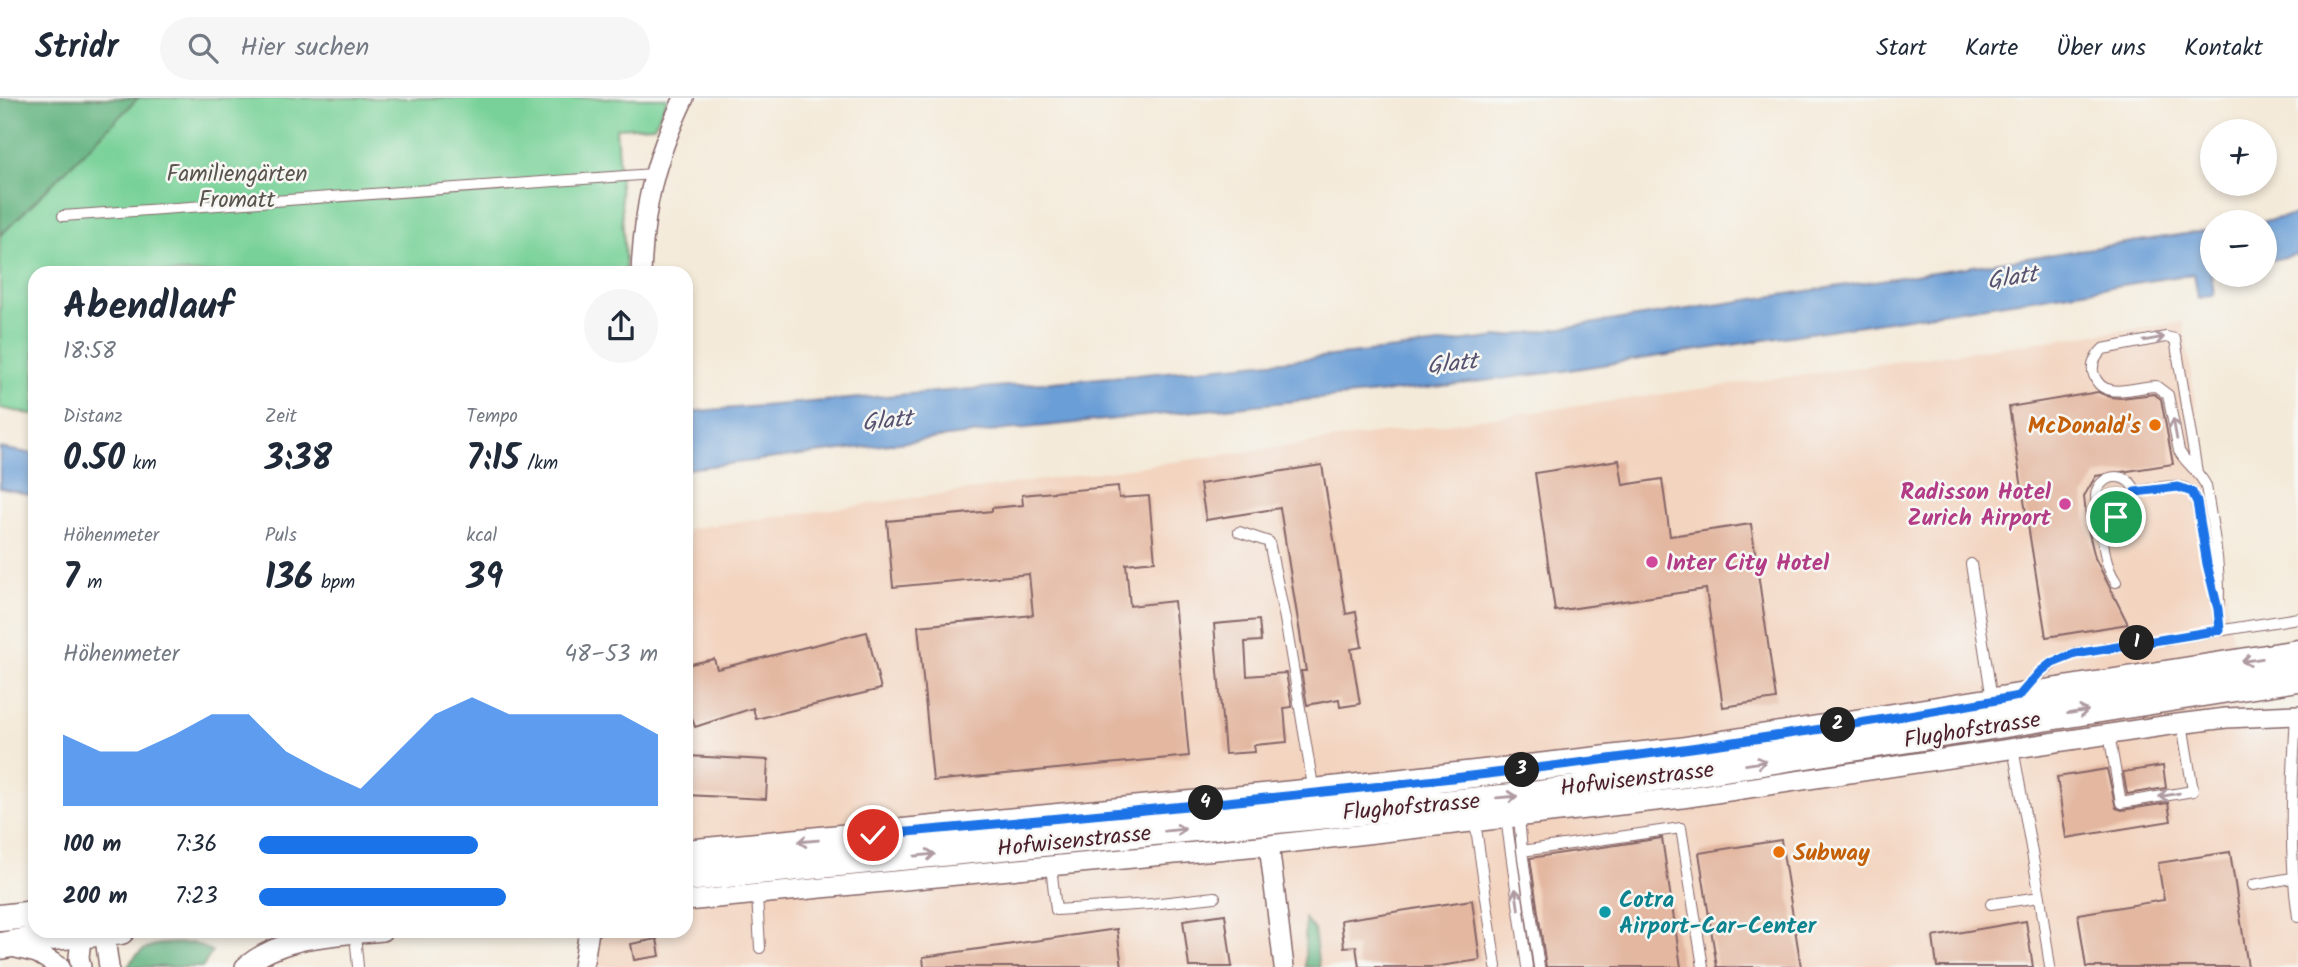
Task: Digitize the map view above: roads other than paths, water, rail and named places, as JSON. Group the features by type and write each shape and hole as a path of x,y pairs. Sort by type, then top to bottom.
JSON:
{"main road":[{"name":"Flughofstrasse","path":"693,851 1314,792 1679,751 2298,653"},
{"name":"Flughofstrasse","path":"693,877 1533,795 1698,772 2298,678"},
{"path":"0,918 28,915"},
{"path":"0,946 56,938"}],"street":[{"path":"641,266 642,233 653,174 664,139 684,98"},
{"name":"Hofwisenstrasse","path":"693,900 1269,845 1682,798 2182,723 2297,715"},
{"path":"1269,845 1284,967"},
{"path":"81,967 79,957 93,938"},
{"path":"100,938 108,967"},
{"path":"244,967 282,945 314,938"},
{"path":"583,967 588,938"},
{"path":"0,946 37,953 60,967"}],"lane":[{"path":"63,216 653,174"},
{"path":"2197,472 2175,339 2166,337 2102,349 2096,357 2093,370 2098,383 2106,390 2157,387 2167,393 2179,451 2206,486 2216,548 2220,589 2218,609"},
{"path":"2116,477 2123,478 2133,486 2134,504 2127,513 2116,517 2105,514 2097,504 2100,485 2116,477"},
{"path":"2135,492 2178,487 2192,492 2197,502 2220,630"},
{"path":"2105,514 2102,527 2107,560 2110,574 2116,582"},
{"path":"1239,532 1269,542 1285,619 1314,792"},
{"path":"1970,564 1992,701"},
{"path":"2019,696 2050,664 2075,654 2298,618"},
{"path":"2297,715 2292,878 2298,917"},
{"path":"2109,734 2121,803 2193,791 2182,723"},
{"path":"2014,748 2050,967"},
{"path":"1513,817 1522,851 1539,967"},
{"path":"1513,817 1527,967"},
{"path":"1475,821 1496,967"},
{"path":"1522,851 1681,828 1703,967"},
{"path":"1051,866 1056,910 1215,897"},
{"path":"2253,885 2292,878"},
{"path":"757,895 760,948"},
{"path":"1991,904 2040,897"},
{"path":"355,938 358,967"}],"water":[{"path":"2298,215 2298,254 2277,259 2277,218"},
{"name":"Glatt","path":"2200,232 2200,287 2213,287 2214,295 2198,298 2194,274 1556,372 1427,388 1005,430 693,468 693,411 1205,369 1516,335"},
{"path":"0,448 28,453 28,494 0,488"}],"place":[{"name":"McDonald's","path":"2155,425"},
{"name":"Radisson Hotel Zurich Airport","path":"2065,504"},
{"name":"Inter City Hotel","path":"1652,562"},
{"name":"Subway","path":"1779,852"},
{"name":"Cotra Airport-Car-Center","path":"1605,912"}],"park label":[{"name":"Familiengärten Fromatt","path":"237,186"}]}
